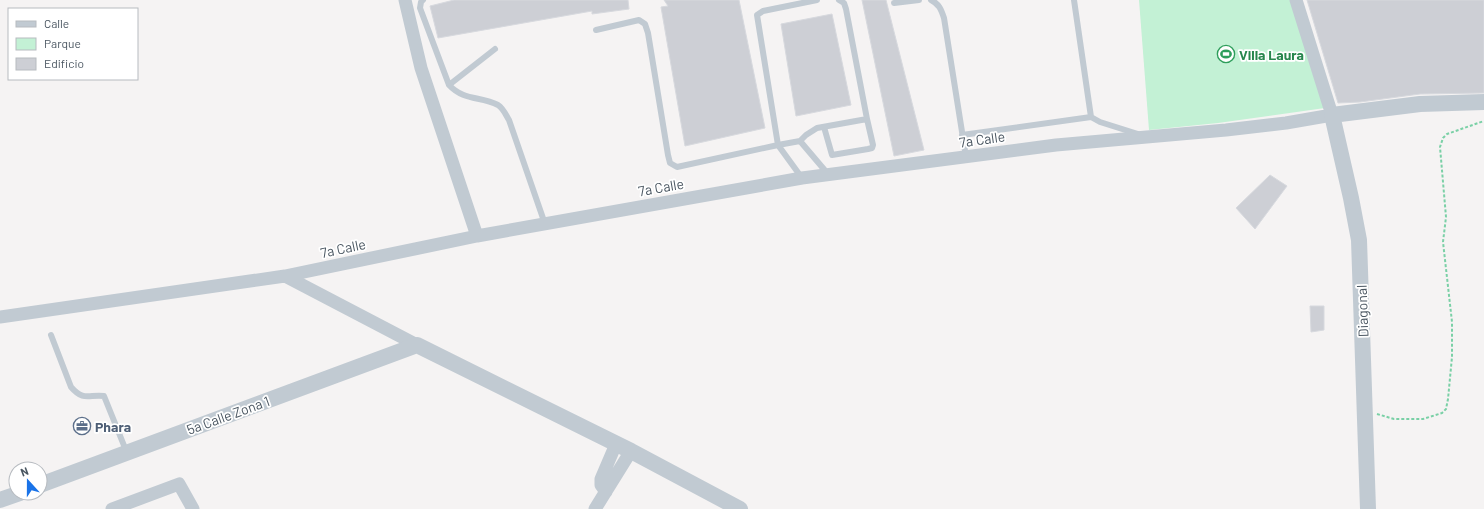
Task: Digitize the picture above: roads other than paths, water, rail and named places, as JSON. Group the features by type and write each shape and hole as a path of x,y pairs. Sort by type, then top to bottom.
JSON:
{"street":[{"path":"405,0 421,68 477,236"},
{"path":"1296,0 1332,115 1420,104 1484,102"},
{"name":"7a Calle","path":"0,317 285,276 477,236 828,174 1056,145 1263,126 1332,115"},
{"name":"Diagonal","path":"1332,115 1359,240 1368,509"},
{"path":"285,276 417,345 631,451 740,509"},
{"name":"5a Calle Zona 1","path":"48,482 417,345"},
{"path":"606,492 601,485 601,479 616,444"},
{"path":"595,509 631,451"},
{"path":"112,509 179,484 194,509"}],"lane":[{"path":"423,0 420,8 449,85 455,91 464,96 499,106 509,120 544,224"},
{"path":"802,178 778,145 757,15 763,11 817,0"},
{"path":"824,127 832,155 872,148 873,145 846,9 844,3 839,0"},
{"path":"894,3 919,0"},
{"path":"931,0 937,3 944,18 966,157"},
{"path":"1074,0 1091,117"},
{"path":"596,30 639,20 645,24 668,155 670,163 677,167 800,141 806,135 818,128 867,119"},
{"path":"449,85 495,48"},
{"path":"962,135 1091,117 1100,122 1147,137"},
{"path":"800,141 828,174"},
{"path":"51,335 71,387 80,396 104,396 127,453"}],"place":[{"name":"Villa Laura","path":"1226,54"},
{"name":"Phara","path":"82,426"}]}
